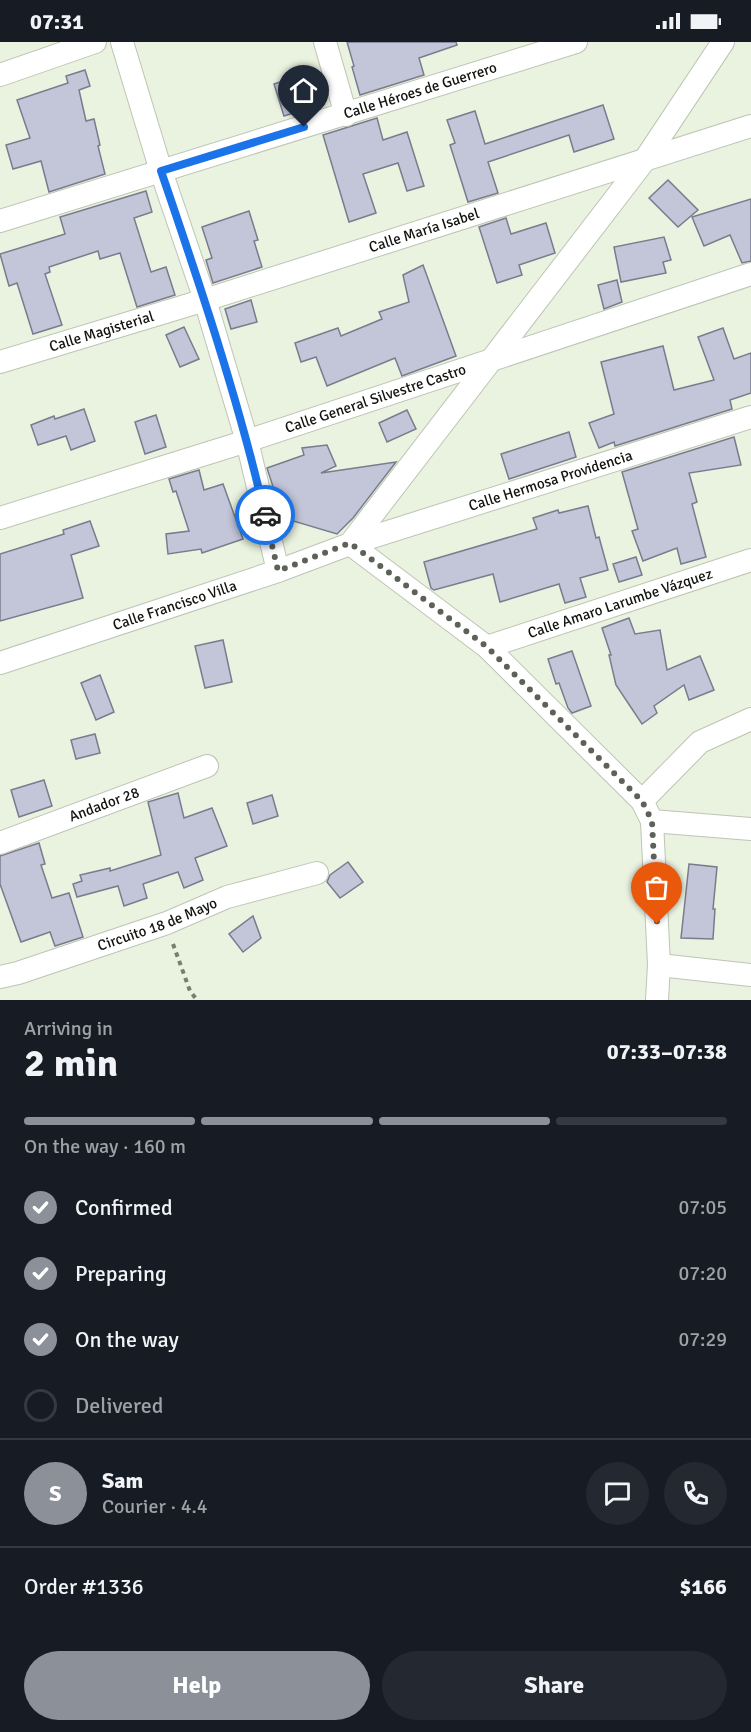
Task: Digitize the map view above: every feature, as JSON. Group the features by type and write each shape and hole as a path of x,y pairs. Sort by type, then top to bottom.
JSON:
{"street":[{"path":"0,75 95,42"},
{"path":"122,42 161,171 205,300 247,441 278,571"},
{"path":"325,42 346,114"},
{"name":"Calle Héroes de Guerrero","path":"0,221 576,42"},
{"path":"723,42 644,161 350,543 487,647 647,811 751,829"},
{"name":"Calle María Isabel","path":"205,300 751,126"},
{"name":"Calle General Silvestre Castro","path":"0,518 247,441 751,274"},
{"name":"Calle Magisterial","path":"0,362 205,300"},
{"name":"Calle Hermosa Providencia","path":"350,543 751,417"},
{"name":"Calle Francisco Villa","path":"0,663 278,571 350,543"},
{"name":"Calle Amaro Larumbe Vázquez","path":"487,647 751,560"},
{"path":"657,1000 659,965 647,811 700,742 751,718"},
{"name":"Andador 28","path":"0,843 207,766"},
{"name":"Circuito 18 de Mayo","path":"0,977 166,923 227,897 317,873"},
{"path":"659,965 751,975"}],"path":[{"path":"166,923 183,976 197,1000"}],"building":[{"path":"347,42 456,42 457,45 419,58 424,75 360,95"},
{"path":"85,70 90,86 79,90 86,121 94,119 105,174 49,192 41,161 13,169 6,145 30,138 17,100 68,83 66,76"},
{"path":"311,72 321,104 284,116 274,84"},
{"path":"603,105 614,139 574,152 569,135 488,162 498,193 468,202 450,145 455,143 447,120 475,111 485,144"},
{"path":"377,118 383,140 407,132 424,186 407,191 398,163 363,174 376,213 349,222 323,135"},
{"path":"668,180 698,210 678,227 649,198"},
{"path":"146,191 152,212 134,218 151,272 166,267 175,295 137,307 120,253 100,259 98,251 49,267 50,272 45,274 62,325 33,334 17,283 9,286 0,254 65,234 60,217"},
{"path":"751,199 751,261 742,263 730,235 704,246 692,217"},
{"path":"249,211 258,240 254,241 262,267 213,283 206,260 212,258 202,227"},
{"path":"506,218 511,234 546,223 555,253 519,265 522,275 497,283 479,227"},
{"path":"664,237 671,260 663,262 666,273 621,282 614,247"},
{"path":"423,265 456,356 402,376 395,358 327,386 316,357 301,362 295,343 338,328 341,336 382,319 379,312 409,302 403,275"},
{"path":"617,280 622,302 604,309 598,285"},
{"path":"251,300 257,322 231,329 225,309"},
{"path":"184,327 199,359 180,367 166,335"},
{"path":"723,328 734,359 751,353 751,393 730,400 732,409 615,446 614,442 599,448 589,423 614,414 601,362 663,346 674,390 714,380 698,337"},
{"path":"84,409 95,441 71,450 66,436 38,445 31,425 54,416 55,419"},
{"path":"407,410 416,429 387,442 379,423"},
{"path":"156,415 166,447 145,454 135,422"},
{"path":"569,432 576,457 509,479 501,454"},
{"path":"734,437 741,465 689,473 697,502 692,504 706,557 681,564 677,548 643,561 632,531 638,529 622,472"},
{"path":"327,445 336,466 321,473 396,462 353,518 337,534 283,518 267,468 304,455 302,448"},
{"path":"199,470 204,490 223,484 243,539 202,553 201,549 168,554 166,534 189,531 176,491 173,492 169,479"},
{"path":"588,506 596,538 599,537 608,570 580,578 586,597 565,603 559,584 500,602 493,574 434,590 431,588 424,562 537,529 533,518 558,510 559,513"},
{"path":"90,521 99,546 71,555 83,598 0,621 0,554 64,534 63,530"},
{"path":"636,557 642,575 619,582 613,564"},
{"path":"629,618 635,634 660,630 667,670 700,656 714,690 689,700 684,685 654,706 657,713 642,724 616,685 609,655 611,655 602,628"},
{"path":"223,640 232,682 205,688 195,646"},
{"path":"572,651 591,706 572,713 559,683 556,684 548,659"},
{"path":"100,675 114,712 96,720 81,683"},
{"path":"95,734 100,753 76,759 71,740"},
{"path":"44,780 52,806 19,817 11,790"},
{"path":"178,793 184,818 212,808 227,846 195,858 203,880 184,888 178,872 143,884 147,898 124,906 118,886 77,897 73,884 82,881 80,875 110,868 110,871 161,855 148,802"},
{"path":"272,795 278,816 253,824 247,803"},
{"path":"39,843 45,864 41,865 52,898 69,893 83,937 55,946 50,932 21,942 0,884 0,856"},
{"path":"348,862 363,882 340,898 327,882 330,875"},
{"path":"689,864 717,867 713,939 681,938"},
{"path":"253,916 261,938 243,952 229,934"}],"way so far":[{"path":"265,515 278,571 350,543 487,647 642,801 652,821 657,924"}],"route":[{"path":"265,515 247,441 205,300 161,171 304,127"}]}
